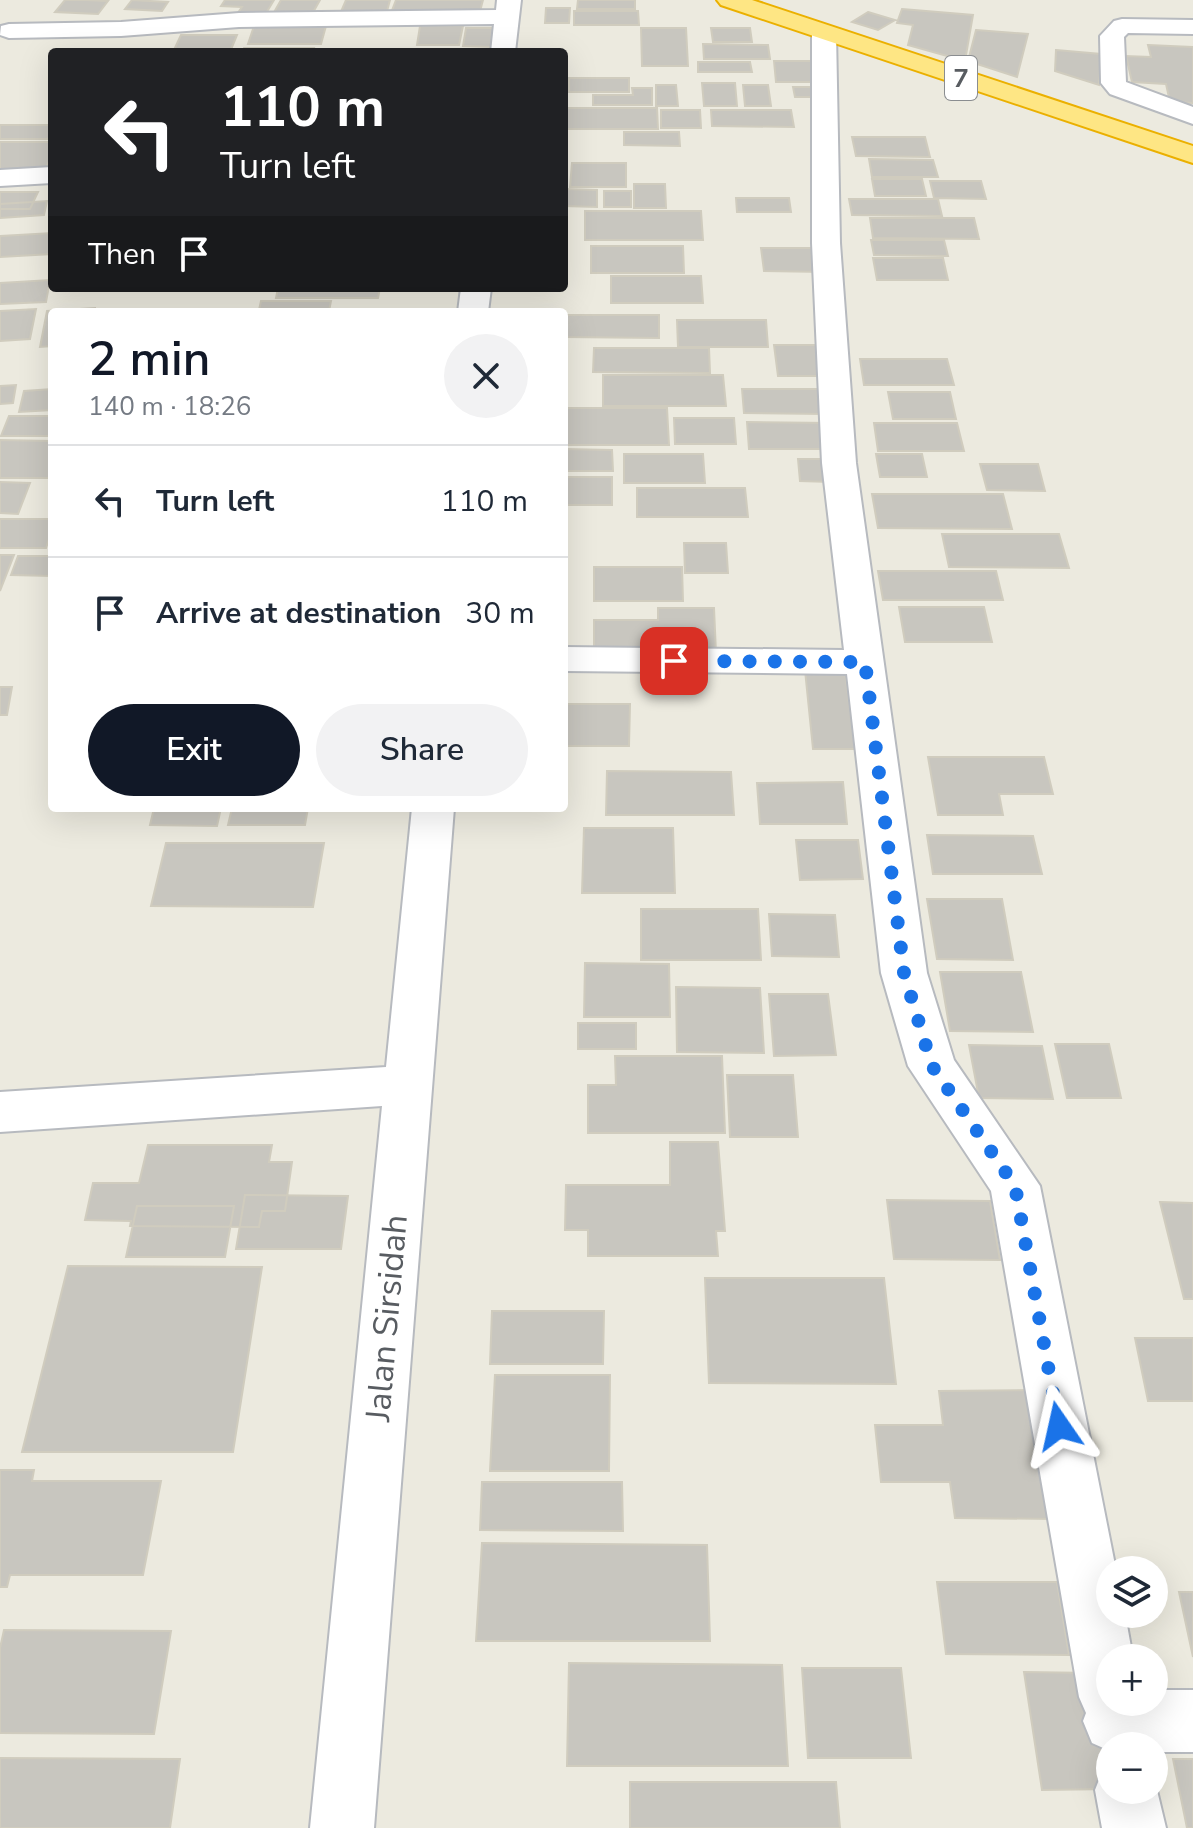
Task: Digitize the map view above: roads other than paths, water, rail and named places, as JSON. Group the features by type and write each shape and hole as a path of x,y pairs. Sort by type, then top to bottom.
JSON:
{"highway":[{"name":"7","path":"729,0 1193,155"}],"street":[{"path":"4,42 24,8"},
{"path":"4,42 239,20 508,8 503,48"},
{"path":"1193,27 1122,26 1112,36 1114,83 1119,89 1193,116"},
{"path":"824,33 826,243 839,463 904,973 932,1066 1015,1186 1101,1644"},
{"path":"0,178 48,175"},
{"path":"568,659 865,662"},
{"name":"Jalan Sirsidah","path":"342,1828 433,812"},
{"path":"0,1112 409,1085"},
{"path":"1114,1716 1193,1721"},
{"path":"1130,1804 1134,1828"}]}
